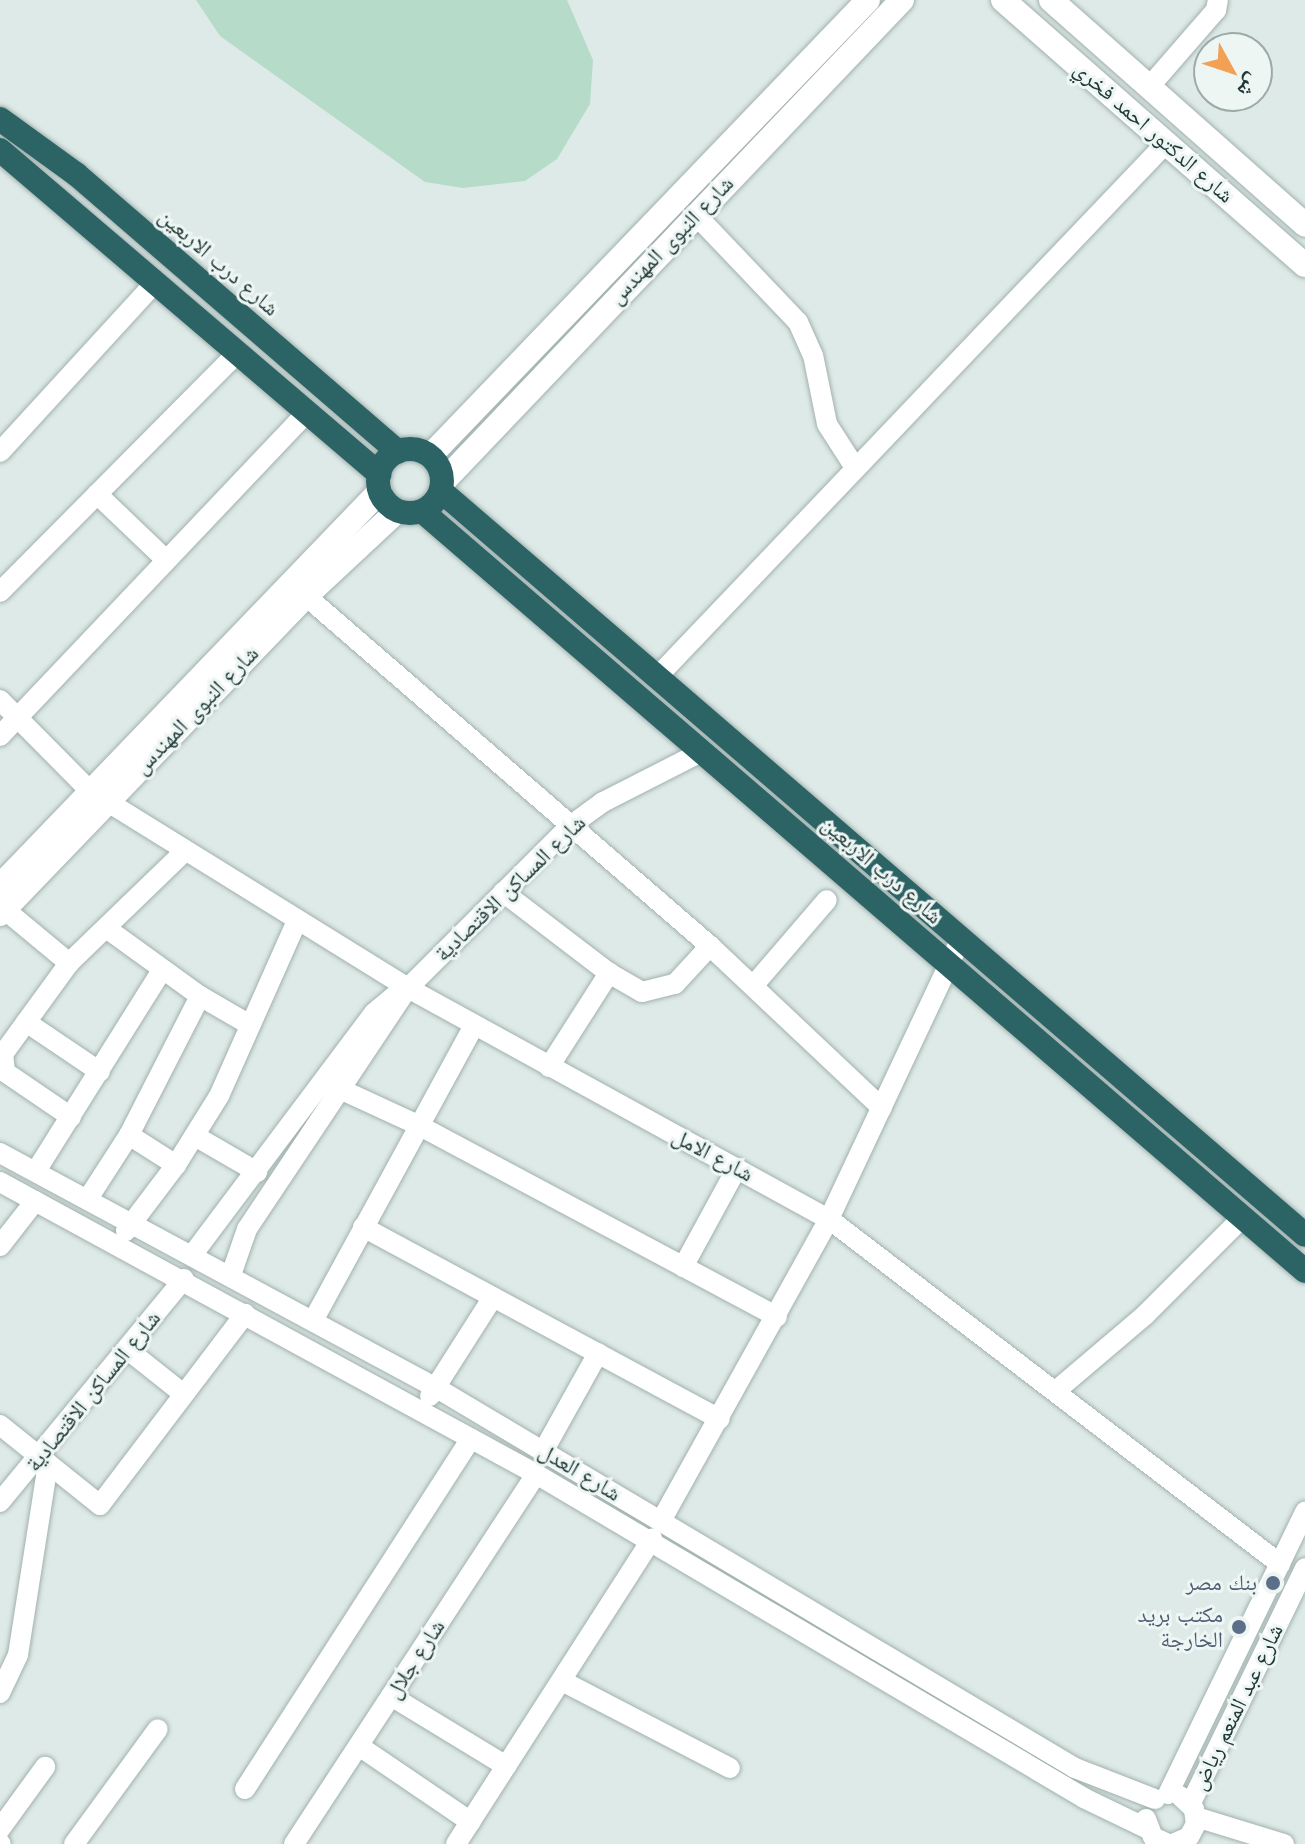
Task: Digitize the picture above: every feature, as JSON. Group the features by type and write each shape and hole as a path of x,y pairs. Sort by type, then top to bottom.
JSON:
{"highway":[{"name":"شارع درب الاربعين","path":"0,119 76,174 398,452"},
{"path":"0,150 307,412 380,483 397,511 422,511 442,487 430,456 415,450 398,452 380,483"},
{"name":"شارع درب الاربعين","path":"442,487 961,938 1168,1134 1189,1169 1305,1271"},
{"name":"شارع درب الاربعين","path":"422,511 948,961 1168,1134 1206,1150 1305,1235"},
{"path":"1189,1169 1206,1150"}],"street":[{"name":"شارع النبوى المهندس","path":"442,487 695,214 902,0"},
{"name":"شارع الدكتور احمد فخري","path":"1051,0 1305,225"},
{"path":"1150,86 1216,10 1218,0"},
{"name":"شارع الدكتور احمد فخري","path":"1016,4 1305,265"},
{"name":"شارع النبوى المهندس","path":"430,456 861,8"},
{"path":"861,8 871,33"},
{"path":"658,676 854,466 1167,142"},
{"path":"1245,212 1265,190"},
{"path":"695,214 798,322 813,355 827,424 854,466"},
{"path":"0,452 156,282"},
{"path":"0,592 238,352"},
{"path":"0,736 307,412"},
{"name":"شارع النبوى المهندس","path":"1,903 380,483"},
{"path":"97,494 166,560"},
{"name":"شارع النبوى المهندس","path":"99,797 397,511"},
{"path":"306,596 710,946 882,1108"},
{"name":"شارع الامل","path":"0,700 99,797 184,852 408,988 829,1219 1057,1390 1291,1557"},
{"name":"شارع المساكن الاقتصادية","path":"193,1254 374,1013 408,988 570,826 603,802 703,751"},
{"path":"71,1117 3,1068 3,1054 69,963 184,852"},
{"path":"503,892 609,973 642,992 659,991 675,984 710,946"},
{"path":"753,986 827,900"},
{"path":"1,903 69,963"},
{"path":"117,1244 195,1136 297,921"},
{"path":"106,928 200,996 250,1025"},
{"path":"661,1521 829,1219 961,938"},
{"path":"36,1171 162,970"},
{"path":"549,1067 609,973"},
{"name":"شارع المساكن الاقتصادية","path":"231,1275 247,1229 408,988"},
{"path":"89,1197 129,1135 200,996"},
{"path":"26,1022 100,1072"},
{"path":"314,1319 474,1025"},
{"path":"340,1089 418,1125 777,1317"},
{"path":"129,1135 176,1165"},
{"path":"195,1136 257,1172"},
{"name":"شارع العدل","path":"0,1153 134,1220 435,1387 1075,1768 1162,1797 1284,1844"},
{"path":"683,1267 737,1168"},
{"name":"شارع العدل","path":"0,1182 184,1279 652,1539 1094,1804 1170,1841"},
{"path":"0,1246 35,1201"},
{"path":"1057,1390 1145,1315 1243,1217"},
{"path":"363,1227 720,1419"},
{"name":"شارع المساكن الاقتصادية","path":"0,1502 45,1460 184,1279"},
{"path":"422,1410 493,1297"},
{"path":"0,1425 100,1505 181,1392 245,1314"},
{"path":"128,1350 181,1392"},
{"path":"544,1450 598,1353"},
{"path":"245,1789 471,1438"},
{"path":"0,1693 18,1655 45,1460"},
{"name":"شارع جلال","path":"294,1844 536,1474"},
{"name":"شارع عبد المنعم رياض","path":"1305,1512 1291,1557 1266,1593 1162,1797 1147,1813 1170,1841 1193,1810 1305,1568"},
{"path":"456,1844 652,1539"},
{"path":"1266,1593 1288,1603"},
{"path":"562,1681 730,1768"},
{"path":"391,1696 506,1766"},
{"path":"74,1844 158,1729"},
{"path":"359,1746 471,1822"},
{"path":"0,1829 45,1767"}],"green space":[{"path":"196,0 567,0 593,60 590,104 557,159 525,181 463,188 425,182 220,36"}],"place":[{"name":"بنك مصر","path":"1273,1583"},
{"name":"مكتب بريد الخارجة","path":"1239,1627"}]}
